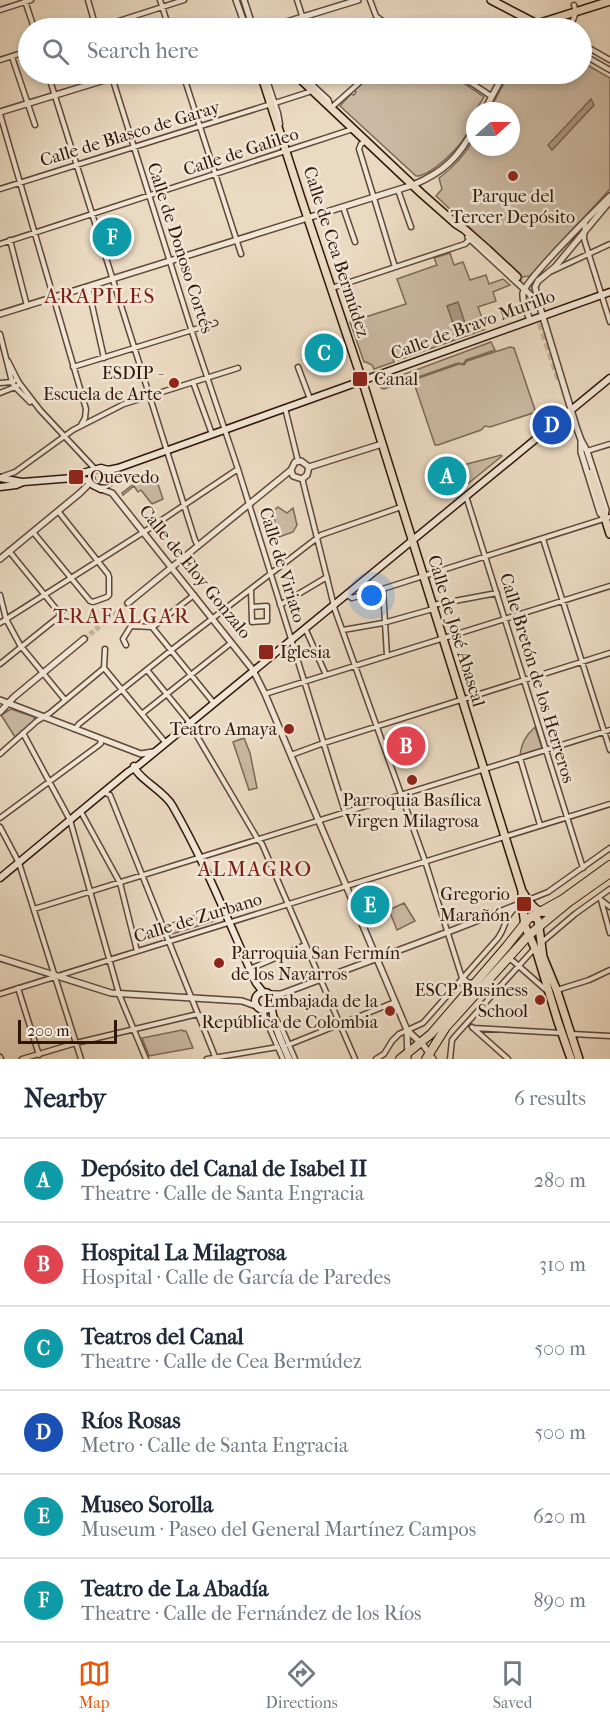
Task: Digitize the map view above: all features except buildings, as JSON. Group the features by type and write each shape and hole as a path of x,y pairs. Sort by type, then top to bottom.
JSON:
{"highway":[{"path":"400,1059 431,1034 527,920 539,911 557,903 610,865"},
{"path":"430,1057 446,1027 523,942 535,944 539,927 610,873"}],"main road":[{"path":"492,0 525,18"},
{"path":"556,18 575,9 610,1"},
{"name":"Calle de Cea Bermúdez","path":"265,84 363,380"},
{"path":"306,84 413,185 517,277"},
{"name":"Calle de Bravo Murillo","path":"108,470 610,292"},
{"path":"0,878 610,378"},
{"name":"Calle de José Abascal","path":"363,380 524,901"},
{"path":"2,486 73,478 92,481 99,488 112,480 108,470 101,468 75,475 73,478"},
{"path":"92,481 94,470"},
{"path":"591,473 608,518 610,534"},
{"path":"0,478 23,482"},
{"path":"138,765 147,780 170,800 200,857 261,995 261,1009 277,1031"},
{"path":"524,901 544,913 552,912 569,902"},
{"path":"524,901 527,920 535,944 567,1034 579,1059"},
{"path":"527,920 535,917 537,919 539,927 535,944 549,978 561,1019"},
{"path":"535,944 550,917"},
{"path":"535,944 543,957 553,992"},
{"path":"261,995 272,1004"},
{"path":"261,1009 267,1009 272,1004"},
{"path":"272,1004 277,1031 289,1059"},
{"path":"567,1034 571,1059"}],"street":[{"path":"0,10 31,0"},
{"path":"88,0 94,18"},
{"path":"160,0 166,18"},
{"path":"128,18 184,0"},
{"path":"236,0 242,18"},
{"path":"244,0 250,18"},
{"path":"297,0 302,17"},
{"path":"299,18 358,0"},
{"path":"370,0 379,18"},
{"path":"25,1 31,18"},
{"path":"573,18 575,9"},
{"path":"592,50 610,60"},
{"path":"0,60 18,55"},
{"path":"12,57 18,76"},
{"path":"592,60 610,70"},
{"path":"21,84 35,125"},
{"path":"51,84 198,546"},
{"path":"81,425 86,411 0,113 87,84"},
{"name":"Calle de Donoso Cortés","path":"114,84 225,429"},
{"path":"186,84 241,254"},
{"name":"Calle de Cea Bermúdez","path":"265,84 280,132"},
{"path":"301,84 324,105 331,108"},
{"path":"311,84 328,100 331,108"},
{"path":"331,108 356,84"},
{"path":"473,84 492,96"},
{"path":"489,102 499,84"},
{"name":"Calle de Blasco de Garay","path":"0,189 309,92"},
{"name":"Calle de Galileo","path":"0,244 354,129"},
{"path":"367,141 358,149 395,267"},
{"path":"0,314 413,185 441,171 466,143"},
{"path":"398,190 411,227"},
{"path":"538,304 535,287 575,232 610,196"},
{"path":"530,320 523,297 525,289 545,273 581,236 610,201"},
{"path":"344,207 355,242"},
{"path":"581,236 586,220"},
{"path":"456,224 535,298 608,518"},
{"path":"575,232 579,232 589,254 610,322"},
{"path":"332,288 465,244 470,239"},
{"path":"10,240 27,306"},
{"path":"545,273 610,244"},
{"path":"88,287 104,358"},
{"path":"73,367 215,323"},
{"path":"0,334 15,387 65,436 94,470"},
{"path":"7,358 20,384 40,410"},
{"path":"298,367 310,399"},
{"path":"0,478 15,472 81,425 124,404 237,368"},
{"path":"7,390 3,384 17,379"},
{"path":"193,382 212,434"},
{"path":"0,393 20,384"},
{"path":"285,408 298,461"},
{"name":"Calle de Viriato","path":"225,429 345,812"},
{"path":"581,440 581,453 600,513 608,518"},
{"path":"309,467 382,444"},
{"path":"587,451 610,444"},
{"path":"128,603 291,470 293,464 298,461 304,462 309,467 309,473 303,478 296,478 291,470"},
{"path":"0,623 144,532 238,469"},
{"path":"2,486 11,479 15,472"},
{"path":"303,478 334,604 425,861 462,978 469,983 476,982"},
{"path":"82,491 99,488 112,493 112,480"},
{"path":"0,559 92,481"},
{"name":"Calle de Eloy Gonzalo","path":"112,493 253,670 407,1030"},
{"name":"Calle Bretón de los Herreros","path":"466,496 583,868"},
{"path":"75,729 77,725 171,650 321,534 402,507"},
{"path":"33,532 90,601 107,597 110,577 58,511"},
{"path":"346,594 353,598 608,518"},
{"path":"543,539 610,750"},
{"path":"9,551 61,615 78,618"},
{"path":"280,605 327,577"},
{"path":"265,694 610,586"},
{"path":"251,589 252,622 267,621 267,606 252,607"},
{"path":"383,589 387,656"},
{"path":"343,630 385,623 433,607 497,593"},
{"path":"0,595 6,619 21,647 65,700"},
{"path":"126,645 123,639 131,626 152,627 194,595"},
{"path":"0,664 61,615"},
{"path":"152,627 213,702"},
{"path":"305,628 326,675"},
{"path":"0,712 84,639"},
{"path":"142,713 232,642"},
{"path":"105,649 104,668 165,742"},
{"path":"291,755 610,652"},
{"path":"0,754 104,668"},
{"path":"147,670 189,723 262,844 355,1059"},
{"path":"0,700 133,751 143,754 153,752"},
{"path":"34,909 610,730"},
{"path":"23,733 70,820 119,994 146,1059"},
{"path":"0,818 99,745 100,739"},
{"path":"133,751 139,756 138,765"},
{"path":"520,758 540,825"},
{"path":"103,792 110,795 216,1058"},
{"name":"Calle de Zurbano","path":"0,994 610,804"},
{"path":"81,811 120,883 137,951"},
{"path":"0,827 19,863 81,1059"},
{"path":"242,1001 261,995 281,994 321,980 548,892 610,848"},
{"path":"450,1059 452,1041 535,944 600,899 610,889"},
{"path":"600,899 610,907"},
{"path":"600,899 610,933"},
{"path":"376,1059 384,1054 396,1036 423,1023 498,938 510,913 524,901"},
{"path":"491,915 501,915 505,922"},
{"path":"250,970 305,945"},
{"path":"0,958 55,977 119,994 242,1001 261,1009 283,1059"},
{"path":"505,961 510,959 553,992 610,970"},
{"path":"18,988 39,1054"},
{"path":"272,1004 281,994"},
{"path":"288,1045 395,1002"},
{"path":"272,1013 295,1059"},
{"path":"22,1059 133,1028 198,1014"},
{"path":"466,1025 473,1028 508,1059"},
{"path":"473,1028 610,1036"},
{"path":"407,1030 421,1042 430,1057"},
{"path":"407,1030 407,1055"},
{"path":"207,1059 278,1047"}],"shaded area":[{"name":"Parque del Tercer Depósito","path":"592,68 610,78 610,189 530,276 522,277 436,196 442,189 439,178 466,151 466,156 520,156 520,102 494,102 504,84 592,84"},
{"path":"361,84 465,84 484,97 481,102 466,102 466,135 455,150 437,167 416,176 340,106 356,92 354,90"},
{"path":"591,99 594,105 552,150 548,145"},
{"path":"450,253 454,265 463,262 470,280 486,275 489,284 503,279 510,285 493,292 496,301 478,307 486,329 398,360 395,352 391,353 394,362 374,369 372,365 364,362 350,322 406,304 397,279 437,265 434,258"},
{"path":"458,302 466,326 455,329 447,306"},
{"path":"491,342 495,350 466,360 463,364 458,363 384,389 378,384"},
{"path":"510,347 514,348 535,410 533,413 490,427 485,426 481,430 435,445 414,383 416,379 459,364 464,365 467,361"},
{"path":"501,455 459,491 454,485 458,476 456,467"},
{"path":"155,475 163,499 152,504 141,490 138,492 134,486 123,495 122,493 143,477 144,479"},
{"path":"278,507 287,513 293,508 297,525 293,532 279,537 272,512"},
{"path":"11,709 34,717 34,721 15,737 1,715"},
{"path":"535,727 542,748 520,755 525,739"},
{"path":"244,738 250,753 257,788 249,790 233,742"},
{"path":"404,903 415,921 397,930 389,910"},
{"path":"211,910 214,921 172,934 169,924"},
{"path":"186,1031 193,1048 149,1056 142,1038"}],"tunnel":[{"path":"240,0 247,18"},
{"path":"517,277 529,290 559,379"},
{"path":"581,444 591,473"},
{"path":"84,639 128,603"},
{"path":"561,1019 571,1048"}],"place":[{"name":"Parque del Tercer Depósito","path":"513,176"},
{"name":"Teatro de La Abadía","path":"112,237"},
{"name":"Teatros del Canal","path":"324,353"},
{"name":"Canal","path":"360,379"},
{"name":"ESDIP - Escuela de Arte","path":"174,383"},
{"name":"Ríos Rosas","path":"552,425"},
{"name":"Depósito del Canal de Isabel II","path":"447,476"},
{"name":"Quevedo","path":"76,477"},
{"name":"Iglesia","path":"266,652"},
{"name":"Teatro Amaya","path":"289,729"},
{"name":"Hospital La Milagrosa","path":"406,746"},
{"name":"Parroquia Basílica Virgen Milagrosa","path":"412,780"},
{"name":"Gregorio Marañón","path":"524,904"},
{"name":"Museo Sorolla","path":"370,905"},
{"name":"Parroquia San Fermín de los Navarros","path":"219,963"},
{"name":"ESCP Business School","path":"540,1000"},
{"name":"Embajada de la República de Colombia","path":"390,1011"}],"district":[{"name":"ARAPILES","path":"100,296"},
{"name":"TRAFALGAR","path":"122,616"},
{"name":"ALMAGRO","path":"255,869"}]}
